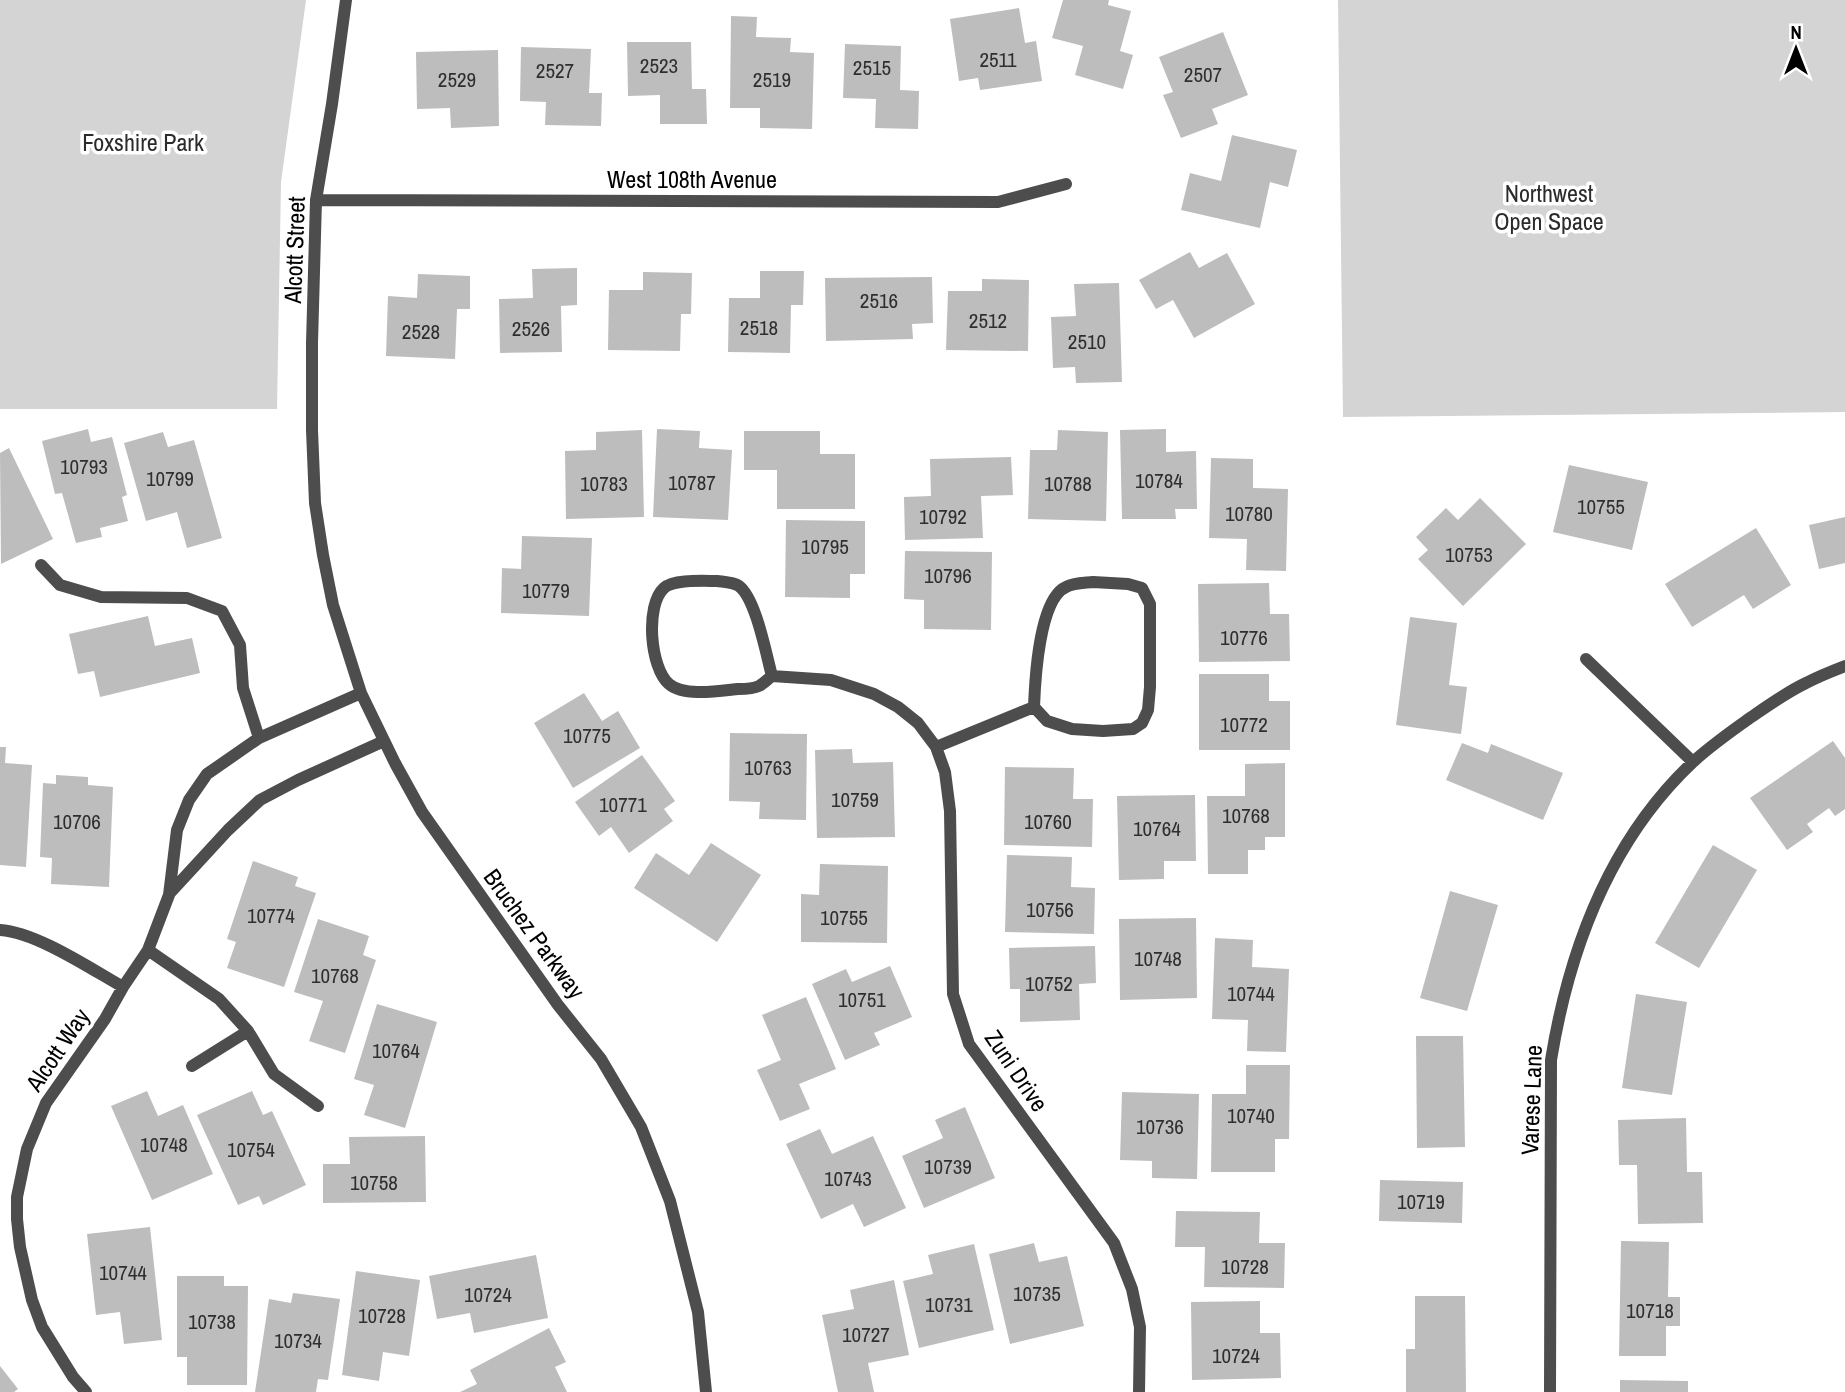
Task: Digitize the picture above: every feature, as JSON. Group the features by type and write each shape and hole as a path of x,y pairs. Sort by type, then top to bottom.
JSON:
{"street":[{"name":"Alcott Street","path":"315,503 312,343 316,200 346,0"},
{"name":"West 108th Avenue","path":"316,200 998,202 1066,184"},
{"name":"Bruchez Parkway","path":"315,503 333,605 361,693 384,741 422,812 558,1005 601,1059 641,1127 670,1201 698,1312 706,1392"},
{"path":"41,565 60,585 101,597 187,598 222,611 240,645 243,688 259,738"},
{"name":"Zuni Drive","path":"772,676 752,603 739,586 717,581 674,582 664,588 656,599 653,614 653,647 657,665 671,686 701,692 757,687 772,676 831,680 874,694 898,707 918,723 936,747 945,772 950,811 953,994 969,1044 1114,1243 1132,1289 1140,1327 1139,1392"},
{"path":"1093,582 1128,584 1142,588 1150,604 1150,687 1142,723 1133,729 1072,729 1046,721 1034,707 1040,645 1048,609 1056,595 1066,586 1093,582"},
{"path":"1586,659 1693,762"},
{"name":"Varese Lane","path":"1550,1392 1551,1060 1557,1022 1580,943 1597,897 1640,823 1693,762 1728,733 1804,683 1845,666"},
{"name":"Alcott Way","path":"86,1392 73,1377 42,1327 32,1300 20,1247 17,1219 17,1197 27,1149 46,1103 105,1019 148,950 169,895 177,830 189,800 207,774 259,738 361,693"},
{"path":"936,747 1034,707"},
{"name":"Alcott Way","path":"169,895 228,830 260,800 384,741"},
{"path":"0,930 10,930 49,946 123,987"},
{"path":"148,950 219,999 248,1031 274,1074 318,1106"},
{"path":"192,1066 248,1031"}],"green space":[{"name":"Foxshire Park","path":"0,0 306,0 281,182 277,409 0,409"},
{"name":"Northwest Open Space","path":"1338,0 1845,0 1845,412 1343,417"}],"building":[{"path":"1063,0 1109,0 1108,5 1131,11 1120,51 1133,55 1123,89 1075,75 1083,46 1052,38"},
{"path":"1019,8 1025,43 1036,41 1042,81 980,90 978,78 959,81 950,19"},
{"path":"731,16 757,17 756,37 791,38 790,52 814,53 812,129 760,128 760,108 730,108"},
{"path":"1223,32 1248,95 1212,109 1218,124 1181,138 1163,95 1173,92 1159,57"},
{"path":"627,42 691,42 692,89 706,89 707,124 660,124 660,95 628,96"},
{"path":"845,44 901,46 900,90 919,91 918,129 875,128 876,99 843,98"},
{"path":"521,47 591,49 589,93 602,93 601,126 545,125 546,102 520,101"},
{"path":"498,50 499,126 451,128 450,108 417,109 416,52"},
{"path":"1232,135 1297,150 1288,187 1270,182 1260,228 1181,210 1190,173 1221,181"},
{"path":"1190,252 1199,268 1227,253 1255,304 1194,338 1173,300 1156,309 1139,280"},
{"path":"577,268 577,305 561,306 562,352 500,353 499,299 533,298 532,269"},
{"path":"760,271 804,271 803,305 791,305 790,353 728,352 729,298 760,298"},
{"path":"643,272 692,273 691,314 681,314 680,351 608,350 609,290 643,290"},
{"path":"418,274 470,276 470,309 457,309 455,359 386,356 388,296 417,298"},
{"path":"932,277 933,323 912,324 913,339 826,341 825,278"},
{"path":"982,279 1029,280 1028,351 946,350 948,291 982,291"},
{"path":"1119,283 1122,382 1076,383 1075,367 1053,368 1051,317 1076,316 1074,284"},
{"path":"88,429 91,442 112,437 127,495 122,497 128,521 100,528 102,537 76,543 62,493 55,494 42,441"},
{"path":"657,429 700,431 699,448 732,450 728,520 653,517"},
{"path":"1166,429 1166,452 1196,451 1197,509 1175,509 1176,519 1122,519 1120,430"},
{"path":"642,430 644,517 566,519 565,451 596,450 596,432"},
{"path":"1058,430 1108,432 1106,521 1028,519 1030,450 1057,450"},
{"path":"744,431 820,431 820,454 855,454 855,509 777,509 777,470 744,470"},
{"path":"163,432 168,447 194,440 222,538 187,548 177,512 146,521 124,443"},
{"path":"9,448 53,539 1,564 0,453"},
{"path":"1011,457 1013,495 981,496 983,538 905,540 904,497 931,496 930,459"},
{"path":"1211,458 1253,459 1253,488 1288,489 1286,571 1246,570 1247,539 1209,538"},
{"path":"1569,465 1648,482 1632,550 1553,532"},
{"path":"1480,498 1526,544 1463,606 1418,559 1428,550 1416,537 1446,508 1458,520"},
{"path":"1845,517 1845,563 1819,569 1809,525"},
{"path":"786,520 865,521 865,574 850,574 850,598 785,597"},
{"path":"1756,528 1791,585 1753,609 1744,595 1692,627 1665,584"},
{"path":"522,536 592,538 589,616 501,613 502,568 521,569"},
{"path":"905,551 992,552 991,630 924,629 924,600 904,599"},
{"path":"1269,583 1270,614 1289,614 1290,661 1199,662 1198,584"},
{"path":"148,616 155,646 192,638 200,673 100,697 94,671 78,674 69,634"},
{"path":"1410,617 1457,623 1449,685 1467,687 1461,734 1396,725"},
{"path":"1199,674 1269,674 1269,701 1290,701 1290,750 1199,750"},
{"path":"584,693 602,721 618,711 640,748 573,788 534,723"},
{"path":"730,733 807,734 806,820 759,819 760,802 729,801"},
{"path":"1833,741 1845,758 1845,809 1835,816 1829,808 1807,824 1813,832 1787,850 1750,798"},
{"path":"1462,743 1488,753 1491,744 1563,773 1543,820 1446,780"},
{"path":"0,747 6,747 5,763 32,765 26,867 0,865"},
{"path":"852,749 853,763 893,762 895,837 817,838 815,750"},
{"path":"642,755 675,801 664,809 673,821 629,853 611,827 599,836 575,802"},
{"path":"1285,763 1285,837 1265,837 1265,850 1248,850 1248,874 1208,874 1207,796 1245,796 1245,764"},
{"path":"1005,767 1074,768 1073,799 1093,799 1092,847 1004,845"},
{"path":"56,775 88,777 88,785 113,787 109,887 51,884 52,858 40,857 43,783 56,784"},
{"path":"1195,795 1196,861 1164,861 1164,879 1119,880 1117,796"},
{"path":"711,843 761,875 717,942 634,888 656,853 689,875"},
{"path":"1713,845 1757,870 1699,968 1655,943"},
{"path":"1007,855 1072,857 1071,887 1095,888 1094,934 1005,932"},
{"path":"253,861 298,877 295,886 316,893 284,987 227,968 236,942 227,939"},
{"path":"820,864 888,866 887,943 801,942 801,894 819,895"},
{"path":"1450,891 1498,905 1467,1011 1420,998"},
{"path":"1196,918 1197,998 1120,1000 1119,919"},
{"path":"318,919 369,936 363,955 376,960 345,1053 309,1041 323,1001 294,992"},
{"path":"1215,938 1253,940 1252,967 1289,969 1286,1052 1247,1051 1248,1020 1212,1019"},
{"path":"1095,946 1096,983 1079,984 1080,1020 1020,1022 1020,989 1010,989 1009,948"},
{"path":"890,966 912,1017 874,1033 880,1045 845,1060 812,984 846,969 852,982"},
{"path":"1636,994 1687,1002 1672,1095 1622,1088"},
{"path":"806,997 836,1069 799,1084 810,1109 780,1121 757,1070 781,1060 762,1015"},
{"path":"377,1004 437,1022 405,1128 364,1115 374,1085 354,1079"},
{"path":"1416,1036 1463,1036 1465,1147 1417,1148"},
{"path":"1246,1065 1290,1065 1289,1139 1275,1139 1275,1172 1211,1172 1212,1094 1246,1094"},
{"path":"147,1091 158,1116 183,1105 213,1174 152,1200 111,1106"},
{"path":"252,1091 263,1115 272,1111 306,1185 263,1205 259,1196 238,1205 197,1115"},
{"path":"1122,1092 1199,1094 1197,1179 1152,1178 1152,1161 1120,1160"},
{"path":"965,1107 995,1178 924,1208 902,1156 943,1138 935,1120"},
{"path":"1686,1118 1687,1172 1702,1172 1703,1223 1638,1224 1637,1165 1619,1165 1618,1120"},
{"path":"820,1129 832,1154 873,1136 906,1208 864,1227 853,1204 821,1219 786,1144"},
{"path":"425,1136 426,1202 323,1203 323,1164 350,1164 349,1137"},
{"path":"1380,1180 1463,1182 1462,1223 1379,1221"},
{"path":"1176,1211 1260,1212 1259,1243 1285,1243 1284,1288 1204,1287 1205,1247 1175,1247"},
{"path":"150,1227 162,1340 124,1344 120,1312 96,1315 87,1234"},
{"path":"1621,1241 1669,1242 1668,1297 1680,1297 1680,1326 1666,1326 1666,1356 1619,1356"},
{"path":"1034,1243 1039,1262 1067,1256 1084,1326 1010,1344 989,1254"},
{"path":"974,1244 994,1330 919,1348 903,1281 933,1274 928,1255"},
{"path":"536,1255 548,1318 474,1333 470,1313 437,1319 429,1276"},
{"path":"356,1271 420,1280 409,1356 383,1352 379,1381 342,1375"},
{"path":"177,1276 224,1276 224,1286 248,1286 247,1385 187,1385 187,1357 177,1357"},
{"path":"894,1280 909,1355 868,1363 874,1392 838,1392 822,1315 854,1309 850,1290"},
{"path":"293,1293 340,1299 328,1380 318,1379 316,1392 255,1392 269,1299 291,1303"},
{"path":"1415,1296 1465,1296 1466,1392 1406,1392 1406,1349 1415,1349"},
{"path":"1260,1301 1260,1333 1280,1333 1281,1378 1192,1380 1191,1302"},
{"path":"549,1328 566,1362 555,1367 567,1392 460,1392 477,1384 470,1370"},
{"path":"0,1366 18,1389 14,1392 0,1392"},
{"path":"1620,1380 1688,1381 1688,1392 1620,1392"}]}
